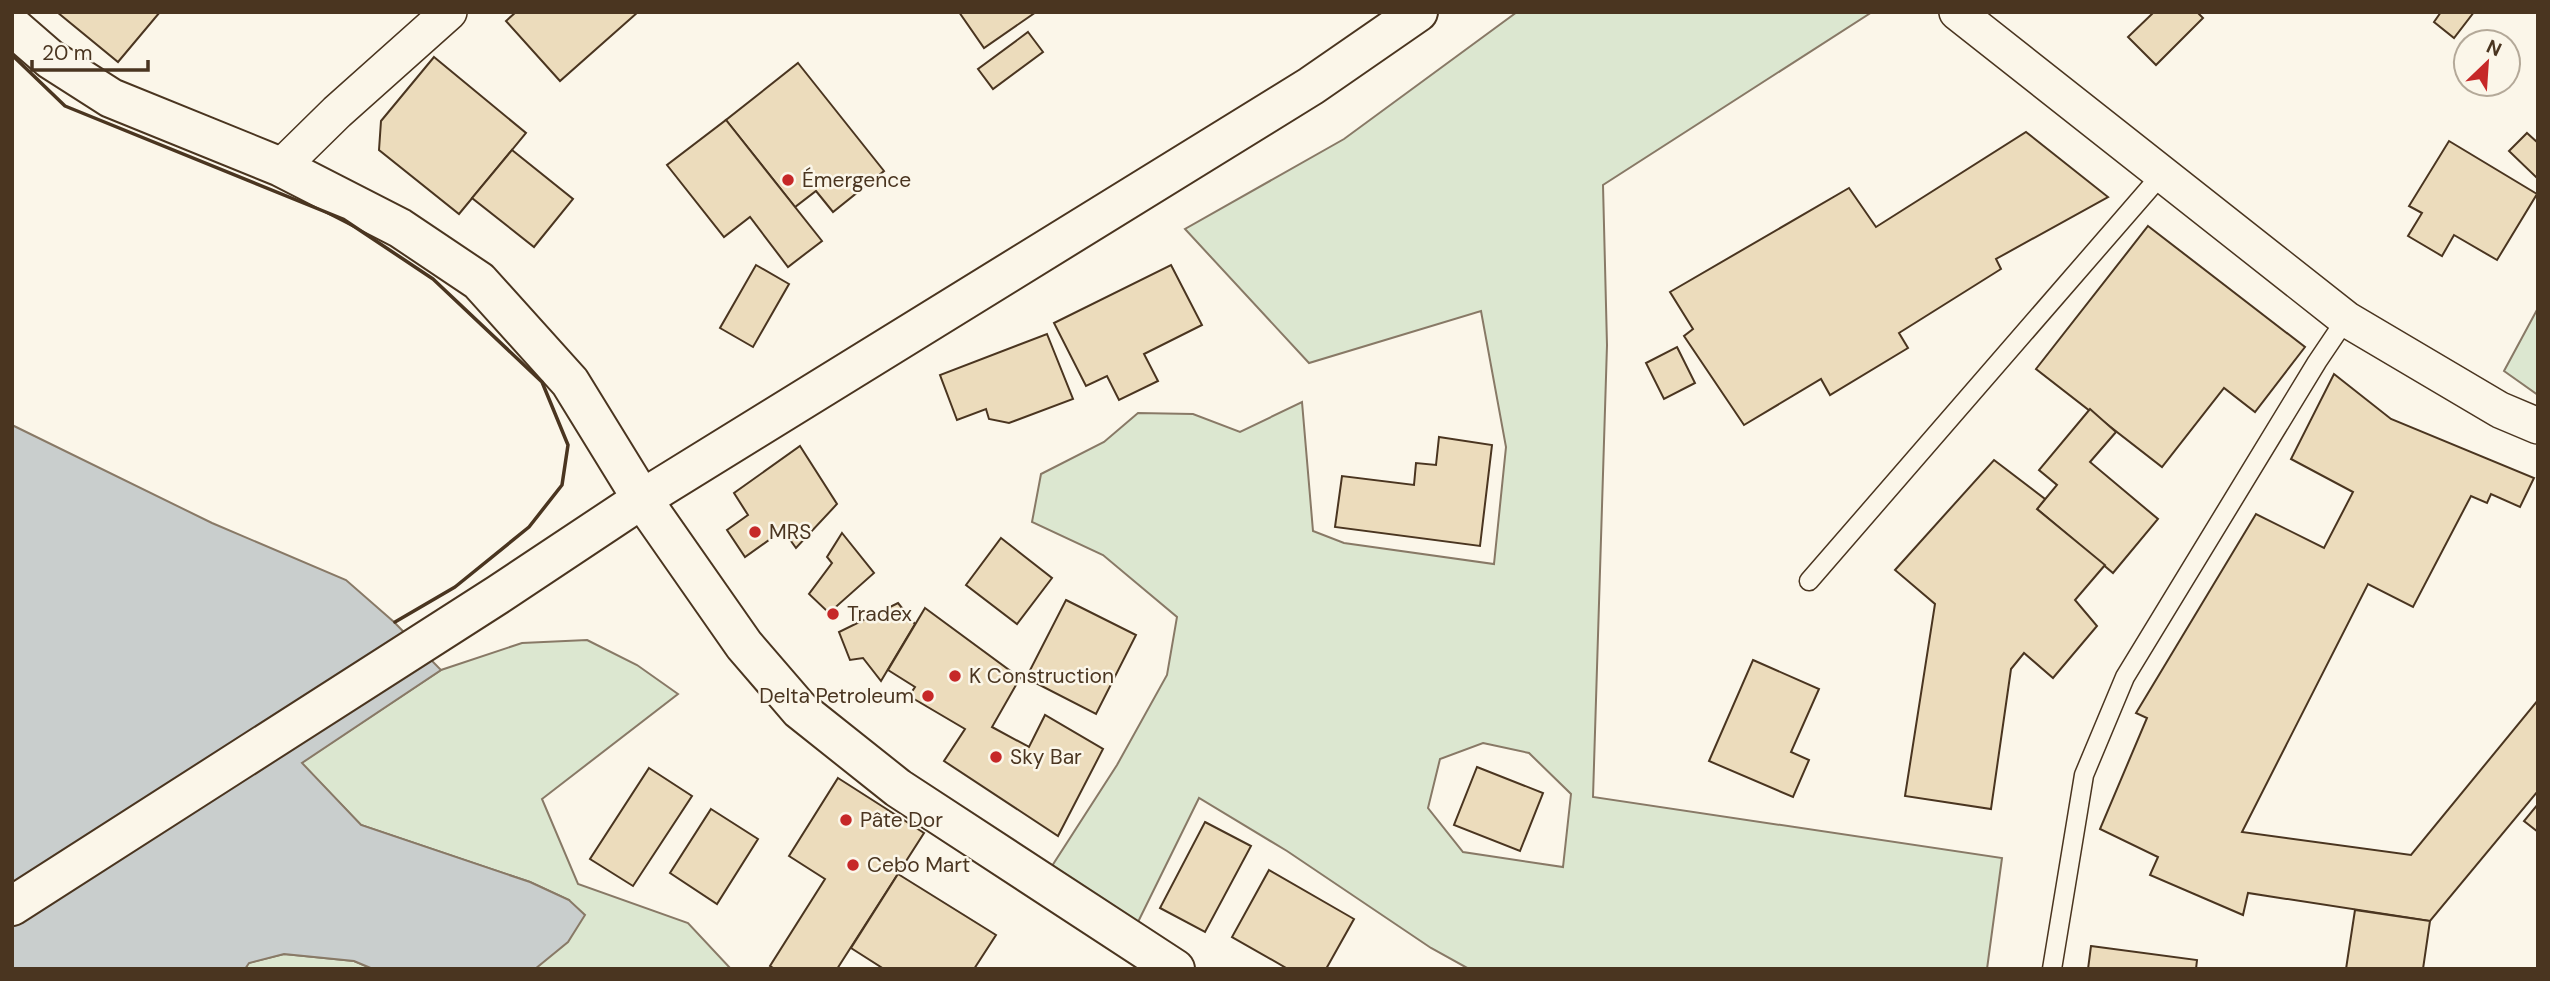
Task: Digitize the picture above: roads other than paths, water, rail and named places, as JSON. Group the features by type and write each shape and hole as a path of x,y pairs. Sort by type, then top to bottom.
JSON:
{"main road":[{"path":"12,906 499,594 642,499 1311,86 1418,12"},
{"path":"12,26 50,59 111,98 281,167 400,228 479,281 570,382 642,499 744,645 800,710 898,788 1175,969"}],"street":[{"path":"281,167 357,94 449,12"},
{"path":"1957,12 2346,319 2500,410 2538,426"}],"lane":[{"path":"1809,581 2162,174"},
{"path":"2052,969 2084,775 2125,677 2310,373 2346,319"}],"place":[{"name":"Émergence","path":"788,180"},
{"name":"MRS","path":"755,532"},
{"name":"Tradex","path":"833,614"},
{"name":"K Construction","path":"955,676"},
{"name":"Delta Petroleum","path":"928,696"},
{"name":"Sky Bar","path":"996,757"},
{"name":"Pâte Dor","path":"846,820"},
{"name":"Cebo Mart","path":"853,865"}]}
